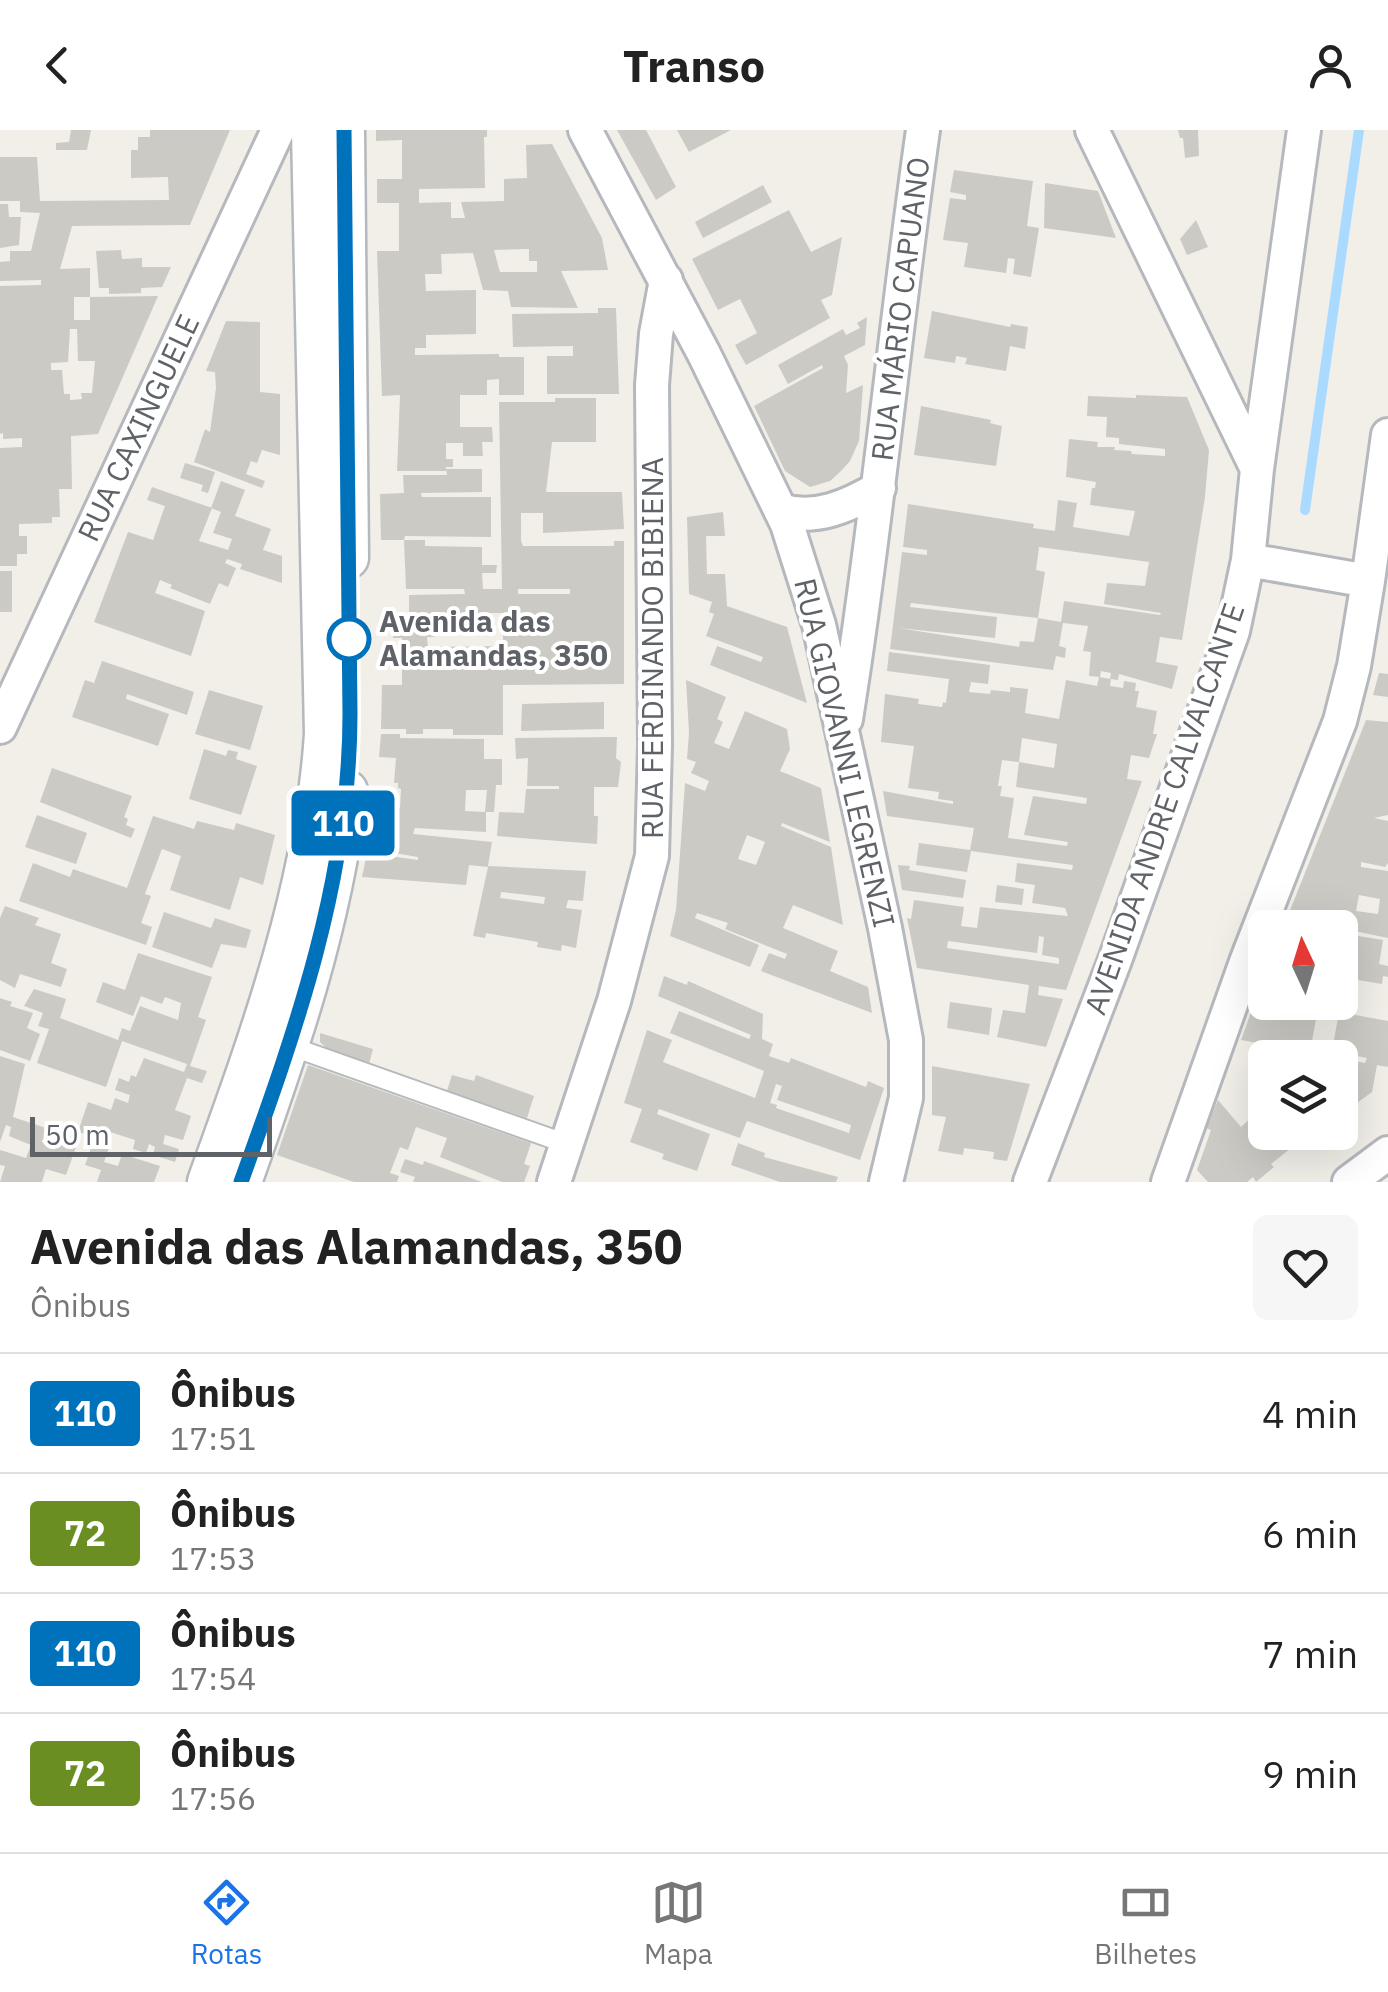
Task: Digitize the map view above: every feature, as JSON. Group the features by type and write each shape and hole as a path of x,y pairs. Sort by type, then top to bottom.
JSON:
{"street":[{"name":"RUA CAXINGUELE","path":"0,727 278,130"},
{"path":"208,1182 260,1036 314,833 322,778 325,734 312,130"},
{"path":"241,1182 290,1046 322,938 342,832 348,770 344,130"},
{"name":"RUA GIOVANNI LEGRENZI","path":"586,130 666,280 780,510 819,624 906,1040 906,1098 886,1182"},
{"name":"RUA MÁRIO CAPUANO","path":"843,738 879,488 922,130"},
{"path":"1092,130 1256,469"},
{"name":"AVENIDA ANDRE CALVALCANTE","path":"1030,1182 1233,630 1248,560 1256,469 1304,130"},
{"name":"RUA FERDINANDO BIBIENA","path":"554,1182 614,1001 652,856 656,745 652,385 666,280"},
{"path":"1168,1182 1246,962 1340,721 1354,666 1384,496 1388,435"},
{"name":"RUA MÁRIO CAPUANO","path":"780,510 811,514 840,508 879,488"},
{"path":"1248,560 1368,581"},
{"path":"1350,1182 1388,1154"}],"lane":[{"path":"290,1046 567,1144"}],"building":[{"path":"71,130 91,130 87,150 56,150 56,143 69,142"},
{"path":"150,130 230,130 190,225 72,226 60,269 90,268 90,297 158,296 98,434 71,436 72,489 59,489 60,517 52,517 52,523 19,524 19,536 27,536 27,554 17,554 17,566 0,566 0,448 22,447 22,438 3,439 3,433 0,434 0,286 41,285 41,280 0,281 0,262 10,261 10,251 31,251 40,213 20,212 20,201 0,201 0,157 37,157 40,201 169,200 168,177 131,178 131,150 138,150 138,137 150,137","holes":["74,297 90,297 90,320 74,320","70,329 77,329 78,361 95,361 92,393 81,393 82,399 70,400 70,394 64,394 62,370 51,370 51,363 68,362"]},
{"path":"376,130 487,130 485,188 419,189 419,203 451,202 451,218 465,218 461,202 504,201 504,179 527,178 526,145 552,144 602,238 608,270 561,271 578,308 511,307 508,291 483,290 473,253 441,254 442,274 425,274 426,291 476,290 476,334 426,335 426,348 415,348 415,355 524,357 524,395 499,395 499,379 487,380 487,395 460,395 460,427 492,427 493,442 482,442 483,456 463,456 463,443 446,443 446,459 453,459 453,467 446,467 446,471 397,471 400,395 382,396 377,251 399,251 399,203 377,203 377,179 402,179 402,140 376,141","holes":["529,249 529,261 537,261 537,272 500,272 494,250"]},
{"path":"617,130 646,130 676,187 656,200"},
{"path":"677,130 731,130 689,152"},
{"path":"1178,130 1198,130 1199,156 1185,158"},
{"path":"954,170 1033,181 1027,226 1039,228 1031,277 1013,274 1015,259 1008,258 1006,273 964,267 968,243 943,240 950,198 966,200 966,195 950,192"},
{"path":"1045,183 1098,191 1116,238 1044,228"},
{"path":"763,185 772,202 703,238 695,222"},
{"path":"0,204 8,204 9,217 21,217 19,245 0,248"},
{"path":"789,210 811,252 842,237 832,295 821,300 830,318 746,365 735,345 757,333 740,299 718,310 692,259"},
{"path":"1196,220 1208,247 1187,255 1180,239"},
{"path":"121,250 122,259 142,258 142,267 171,267 162,287 141,288 141,293 109,294 109,288 99,288 96,251"},
{"path":"598,308 616,308 619,394 547,394 547,356 573,356 573,346 513,347 512,314 598,313"},
{"path":"932,311 1028,327 1025,349 1010,346 1006,371 965,364 967,358 956,356 955,363 924,358"},
{"path":"867,317 865,345 844,356 848,365 846,393 863,385 859,441 840,472 830,481 810,487 785,471 754,406 823,368 822,365 788,384 778,365 843,329 846,335 860,328 857,323"},
{"path":"226,321 260,322 260,392 280,394 280,455 262,450 257,463 251,461 246,474 265,481 262,488 194,462 205,429 210,432 215,372 206,371"},
{"path":"1088,396 1187,397 1209,450 1205,497 1182,640 1160,637 1156,662 1178,666 1172,689 1119,674 1118,680 1111,679 1110,686 1123,688 1124,681 1136,683 1136,707 1157,711 1153,734 1157,734 1149,758 1131,755 1127,779 1142,781 1066,990 1039,986 1038,995 1063,999 1046,1047 997,1037 1003,1010 1025,1013 1029,985 917,968 907,918 911,919 914,900 964,907 961,926 977,928 980,907 1068,916 1065,908 1032,903 1035,885 1015,882 1017,863 1072,870 1073,865 971,851 967,872 916,865 919,843 970,850 974,828 887,816 883,791 953,804 938,799 939,792 908,788 914,746 881,742 885,694 942,707 949,679 887,671 889,652 990,665 988,684 971,682 969,692 990,694 991,690 1010,692 1010,687 1028,689 1025,713 1059,719 1066,680 1097,686 1099,677 1110,679 1111,673 1101,671 1100,677 1089,676 1091,652 1083,651 1088,626 1063,623 1059,646 1066,648 1065,658 1056,656 1053,670 890,649 902,552 927,555 927,550 903,547 908,504 1034,524 1033,528 1055,531 1058,500 1077,503 1073,527 1129,536 1135,511 1090,505 1096,482 1066,477 1069,439 1098,442 1097,447 1115,447 1114,450 1132,454 1165,456 1165,449 1119,444 1119,438 1106,437 1107,417 1087,416","holes":["1039,547 1149,562 1145,586 1107,583 1104,604 1161,613 1064,601 1061,622 1038,618 1045,572 1036,570","911,603 1038,618 1034,642 1020,641 1019,647 898,628 995,638 997,617 910,607","1022,738 1057,744 1054,768 1019,762","1002,760 1019,762 1016,787 1087,798 1086,804 1033,796 1024,835 1068,842 1067,846 1008,838 1014,798 1000,796","1039,936 1044,937 1042,955 1059,958 1059,964 947,948 948,941 1037,953"]},
{"path":"555,398 596,398 596,442 552,442 546,492 622,492 624,529 543,533 543,513 521,513 521,541 523,546 614,546 614,541 624,541 624,684 503,685 503,735 453,735 453,729 423,729 423,734 406,734 406,729 381,729 382,685 402,685 402,638 393,638 393,614 409,614 409,595 465,594 464,589 406,589 404,540 425,540 425,546 482,547 482,565 497,565 496,573 482,573 483,589 502,589 499,402 555,402","holes":["518,589 570,589 570,594 518,594","475,613 503,613 503,646 428,647 427,637 434,637 435,632 476,632"]},
{"path":"921,406 991,420 990,423 1002,426 996,466 914,455"},
{"path":"185,463 215,472 208,493 201,491 203,485 180,478"},
{"path":"446,469 482,469 482,492 421,493 422,497 491,497 491,537 405,536 404,540 381,540 380,494 404,493 403,475 447,475"},
{"path":"221,481 245,490 235,516 271,529 263,550 282,556 282,583 240,569 242,564 227,559 225,563 236,568 228,587 219,583 210,604 160,580 155,593 205,611 191,656 94,622 128,532 153,540 165,506 147,500 152,487 211,508","holes":["212,508 221,512 213,533 232,539 228,550 199,541"]},
{"path":"723,512 725,536 706,536 707,574 725,574 727,606 787,627 807,703 710,665 717,646 761,662 763,657 706,636 714,614 709,612 712,602 689,594 687,517"},
{"path":"0,571 12,571 12,612 0,612"},
{"path":"102,661 194,692 187,715 127,694 126,699 169,714 158,746 72,717 85,680 94,683"},
{"path":"1379,673 1388,674 1388,697 1373,695"},
{"path":"686,680 726,697 717,719 723,722 714,743 729,749 745,711 787,729 790,749 780,771 821,788 830,842 782,823 781,826 831,847 843,925 793,905 783,928 838,951 830,971 868,987 872,1013 761,971 769,953 785,959 787,954 725,929 728,923 697,913 695,918 759,945 750,967 670,936 676,910 685,783 705,791 709,781 691,773 696,762 687,759","holes":["747,835 765,842 756,865 738,859"]},
{"path":"209,690 263,706 250,750 195,734"},
{"path":"604,702 604,729 521,731 522,704"},
{"path":"1366,720 1388,722 1388,815 1374,818 1388,821 1388,863 1385,867 1361,862 1361,867 1388,871 1388,938 1358,932 1358,911 1378,914 1380,899 1359,895 1356,910 1290,910"},
{"path":"381,734 400,734 400,738 484,739 484,759 502,759 502,785 496,785 494,812 486,812 486,832 415,828 413,834 492,842 488,866 586,871 583,901 568,900 566,908 582,910 576,948 562,945 561,951 537,947 538,942 486,933 485,938 473,936 488,867 469,865 466,885 362,877 367,853 418,860 394,853 397,832 382,831 384,808 400,808 401,789 394,783 396,758 379,757","holes":["466,790 487,790 485,812 465,811","501,892 545,897 544,904 500,898"]},
{"path":"617,737 616,758 621,762 618,787 594,787 597,844 497,836 499,812 524,813 526,789 559,789 527,786 528,758 516,759 515,738"},
{"path":"204,749 226,756 228,750 238,752 236,759 257,766 241,815 189,799"},
{"path":"52,768 132,796 124,817 128,819 126,825 135,829 131,838 40,802"},
{"path":"37,815 87,833 76,864 25,847"},
{"path":"153,816 194,829 197,821 234,830 236,823 275,835 263,885 240,877 230,910 170,890 181,856 162,849 145,894 151,896 141,923 152,927 146,945 19,901 33,863 70,877 73,869 127,888"},
{"path":"898,865 966,880 963,898 902,890"},
{"path":"997,885 1024,889 1022,905 995,902"},
{"path":"5,906 39,918 35,925 61,934 51,963 67,969 61,987 20,974 15,988 0,980 0,918"},
{"path":"164,912 211,928 215,918 251,930 246,948 221,944 212,968 152,947"},
{"path":"1358,936 1383,940 1379,964 1388,966 1388,977 1383,976 1382,984 1358,980"},
{"path":"138,953 212,977 198,1017 206,1020 190,1066 207,1071 202,1083 187,1078 175,1110 191,1116 183,1140 165,1135 163,1144 179,1149 175,1162 153,1155 155,1147 149,1144 146,1153 133,1149 135,1140 104,1130 101,1139 111,1142 104,1162 118,1166 122,1154 160,1166 154,1182 97,1182 101,1170 85,1165 95,1137 78,1132 88,1102 111,1110 115,1098 128,1103 130,1095 115,1090 119,1078 129,1082 131,1075 136,1077 144,1058 184,1072 187,1064 122,1041 106,1087 37,1063 49,1029 38,1026 43,1013 24,1006 34,989 66,999 60,1018 118,1040 122,1028 130,1031 140,1006 178,1020 181,1003 165,997 162,1004 141,996 133,1016 96,1002 103,982 125,990"},
{"path":"664,976 687,985 688,981 763,1014 762,1039 773,1044 769,1056 789,1063 791,1058 866,1087 868,1081 884,1088 860,1160 747,1121 740,1138 659,1109 657,1114 710,1134 697,1171 630,1142 642,1109 624,1103 647,1030 672,1040 663,1062 755,1098 764,1071 670,1033 679,1011 749,1039 751,1035 658,996","holes":["776,1084 782,1086 777,1100 851,1125 849,1133 776,1108 770,1103"]},
{"path":"0,998 12,1002 10,1006 33,1013 27,1028 40,1034 30,1061 0,1050"},
{"path":"950,1002 992,1008 989,1035 947,1028"},
{"path":"1358,1015 1388,1021 1388,1067 1377,1065 1372,1092 1358,1102 1358,1062 1365,1063 1367,1058 1358,1056 1358,1040 1334,1040 1338,1020 1358,1020"},
{"path":"1248,1020 1316,1020 1312,1040 1241,1040"},
{"path":"320,1033 373,1049 369,1064 328,1050 320,1042"},
{"path":"0,1056 25,1064 13,1117 79,1139 66,1175 46,1169 42,1182 0,1182 5,1166 0,1165 0,1150 26,1158 31,1145 9,1136 11,1127 6,1125 0,1142"},
{"path":"308,1065 531,1143 524,1164 530,1166 524,1182 502,1182 440,1157 447,1138 416,1127 408,1150 400,1147 390,1173 399,1176 397,1182 354,1182 277,1155"},
{"path":"932,1066 1030,1084 1007,1161 993,1159 994,1152 964,1148 963,1155 938,1151 946,1117 932,1115"},
{"path":"452,1075 474,1081 476,1075 534,1096 527,1118 447,1091"},
{"path":"1218,1100 1241,1127 1248,1120 1248,1150 1288,1150 1256,1182 1253,1177 1247,1182 1208,1182 1197,1170 1211,1130 1206,1128"},
{"path":"738,1143 765,1153 764,1157 838,1177 836,1182 780,1182 731,1165"},
{"path":"405,1159 423,1165 424,1161 482,1182 413,1182 415,1177 400,1172"}],"waterway":[{"path":"1305,510 1359,130"}],"bus line":[{"name":"110","path":"241,1182 290,1046 322,938 348,783 344,130"}],"place":[{"name":"Avenida das Alamandas, 350","path":"349,639"}]}
